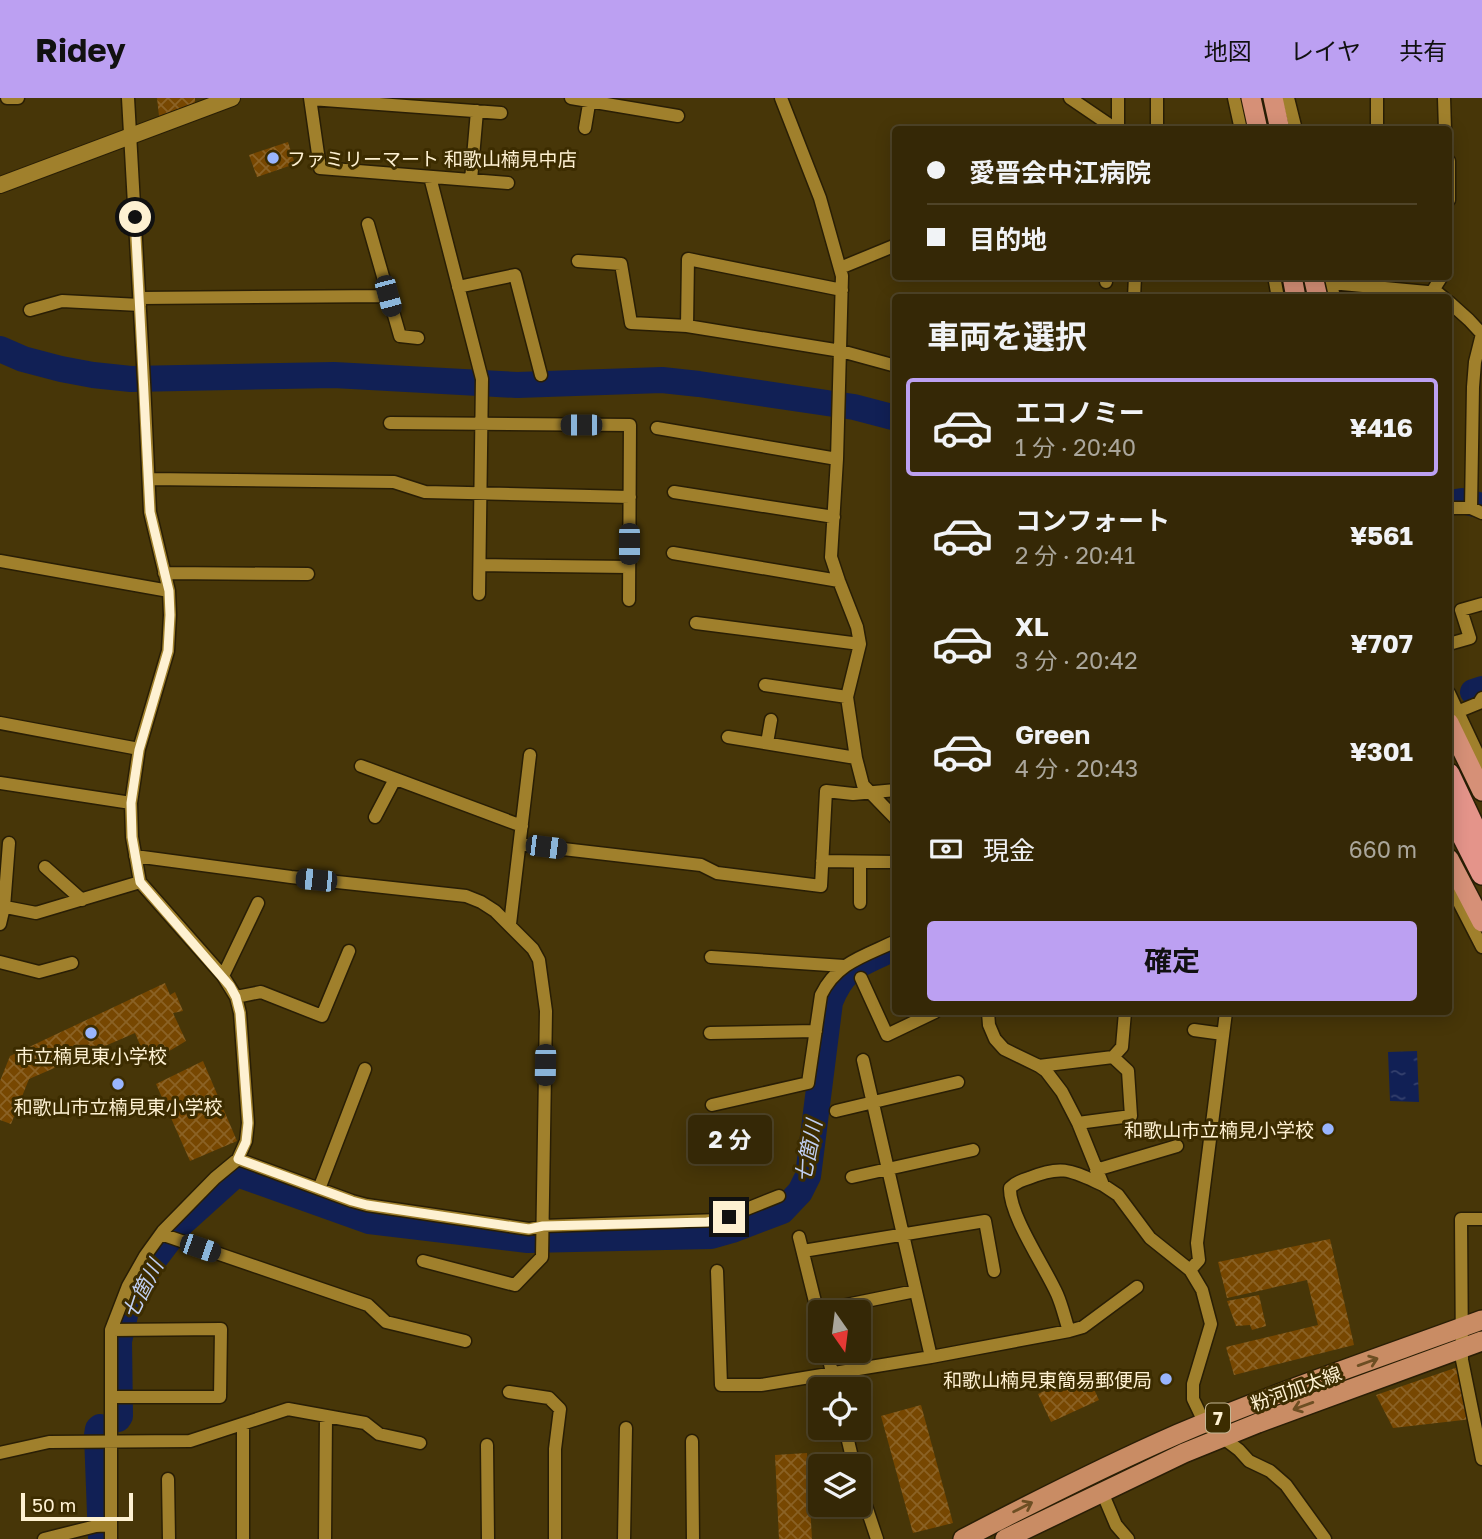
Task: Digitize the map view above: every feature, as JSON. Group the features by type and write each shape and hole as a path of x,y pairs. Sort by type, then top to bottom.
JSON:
{"highway":[{"path":"1251,98 1257,126"},
{"path":"1273,98 1279,126"},
{"path":"1453,718 1482,791"},
{"path":"1452,780 1482,844"},
{"path":"1452,815 1482,874"},
{"path":"1452,865 1482,922"}],"main road":[{"name":"粉河加太線","path":"963,1539 1030,1504 1205,1423 1482,1320"},
{"name":"粉河加太線","path":"1006,1539 1184,1452 1482,1341"}],"street":[{"path":"7,98 18,98"},
{"path":"111,1539 104,1525 102,1442 113,1397 114,1329 128,1286 145,1256 168,1237 215,1178 238,1159 246,1142 248,1123 240,1013 236,997 223,976 140,882 132,837 131,803 139,750 168,651 170,615 169,591 150,512 128,98"},
{"path":"0,185 130,136 206,103 232,98"},
{"path":"571,98 678,117"},
{"path":"781,98 820,198 842,276 837,459 831,557 857,627 860,644 847,697 856,758 863,785 892,816"},
{"path":"1070,98 1112,126"},
{"path":"1118,98 1118,126"},
{"path":"1157,98 1157,126"},
{"path":"1234,98 1240,126"},
{"path":"1288,98 1295,126"},
{"path":"1377,98 1377,126"},
{"path":"1444,98 1445,126"},
{"path":"501,113 310,99 320,168 508,183"},
{"path":"585,128 590,100"},
{"path":"471,180 477,111"},
{"path":"430,177 482,385 479,594"},
{"path":"368,224 400,336 418,338"},
{"path":"840,268 892,247"},
{"path":"687,326 688,259 842,290"},
{"path":"578,261 621,264 631,323 687,326 841,351 892,365"},
{"path":"458,287 514,275 541,375"},
{"path":"1323,283 1428,294"},
{"path":"30,310 62,301 140,302 388,296"},
{"path":"1452,305 1482,334 1474,374 1478,463 1474,506 1452,508"},
{"path":"390,423 630,425 629,600"},
{"path":"657,428 837,459"},
{"path":"149,479 394,482 425,492 630,497"},
{"path":"674,492 834,517"},
{"path":"673,553 838,581"},
{"path":"0,561 169,591"},
{"path":"480,565 629,567"},
{"path":"164,573 308,574"},
{"path":"1452,643 1470,638 1461,610 1482,604"},
{"path":"696,623 860,644"},
{"path":"765,685 847,697"},
{"path":"1482,698 1479,703 1453,718 1482,763"},
{"path":"767,743 771,720"},
{"path":"0,723 139,750"},
{"path":"728,737 856,758"},
{"path":"510,924 530,754"},
{"path":"361,766 522,826"},
{"path":"375,817 395,779"},
{"path":"0,783 131,803"},
{"path":"520,844 701,865 716,873 821,886 826,791 853,794 892,790"},
{"path":"0,924 9,843"},
{"path":"135,856 291,877 466,896 495,911 533,949 539,960 546,1012 542,1257 515,1285 423,1261"},
{"path":"822,861 892,862"},
{"path":"860,862 860,903"},
{"path":"45,867 82,900"},
{"path":"2,906 36,913 140,882"},
{"path":"1452,889 1482,947"},
{"path":"223,976 257,903"},
{"path":"712,1105 808,1083 821,995 825,986 844,966 892,943"},
{"path":"236,997 261,992 322,1016 349,951"},
{"path":"711,957 844,966"},
{"path":"0,962 39,972 72,963"},
{"path":"861,978 887,1035 929,1015"},
{"path":"988,1015 995,1039 1004,1049 1046,1071 1062,1091 1103,1185"},
{"path":"1039,1066 1112,1057 1122,1047 1125,1015"},
{"path":"1190,1270 1199,1260 1197,1243 1226,1015"},
{"path":"1194,1030 1223,1034"},
{"path":"710,1033 816,1031"},
{"path":"1078,1124 1131,1116 1128,1070 1112,1057"},
{"path":"863,1059 931,1357"},
{"path":"319,1189 365,1069"},
{"path":"836,1111 958,1082"},
{"path":"1096,1170 1177,1146"},
{"path":"852,1177 973,1150"},
{"path":"238,1159 367,1205 529,1229 543,1236 719,1220 779,1196"},
{"path":"1069,1331 1058,1296 1016,1216 1010,1193 1014,1183 1045,1171 1060,1169 1103,1185 1118,1195 1150,1238 1190,1270 1202,1290 1211,1324 1193,1384 1193,1399 1205,1423 1249,1461 1270,1471 1286,1485 1325,1539"},
{"path":"1482,1219 1461,1219 1462,1360 1482,1459"},
{"path":"803,1251 985,1221 995,1271"},
{"path":"168,1237 369,1305 386,1322 465,1341"},
{"path":"799,1237 814,1300"},
{"path":"717,1271 722,1385 761,1385 1069,1331 1083,1327 1137,1287"},
{"path":"871,1300 915,1291"},
{"path":"113,1397 220,1397 221,1329 114,1329"},
{"path":"830,1363 833,1377"},
{"path":"509,1392 549,1398 560,1409 555,1449 555,1539"},
{"path":"0,1453 49,1442 190,1441 288,1409 365,1423 379,1434 420,1443"},
{"path":"325,1539 326,1416"},
{"path":"243,1424 243,1539"},
{"path":"624,1539 626,1427"},
{"path":"692,1440 694,1539"},
{"path":"487,1445 488,1539"},
{"path":"168,1479 169,1539"},
{"path":"1102,1492 1116,1525 1128,1539"},
{"path":"870,1517 877,1539"},
{"path":"44,1539 104,1525"}],"water":[{"path":"1417,1051 1419,1102 1390,1101 1388,1052"}],"building":[{"path":"157,98 195,98 195,103 159,116"},
{"path":"288,142 295,164 257,177 249,155"},
{"path":"165,983 170,995 175,992 183,1011 173,1013 186,1041 146,1059 135,1033 29,1079 11,1124 0,1120 0,1081 10,1056"},
{"path":"203,1061 237,1141 190,1161 156,1084"},
{"path":"1330,1239 1354,1345 1234,1375 1226,1347 1318,1325 1307,1280 1227,1298 1218,1262"},
{"path":"1259,1295 1266,1326 1252,1330 1250,1325 1236,1326 1227,1301"},
{"path":"1458,1367 1472,1419 1393,1428 1376,1395"},
{"path":"1086,1372 1099,1400 1051,1422 1038,1394"},
{"path":"921,1405 953,1523 913,1533 881,1416"},
{"path":"807,1453 808,1517 811,1517 812,1539 779,1539 775,1455"}],"waterway":[{"path":"0,349 23,359 61,369 131,379 334,375 517,385 662,380 854,407 892,417"},
{"path":"1452,503 1462,501 1482,506"},
{"name":"七箇川","path":"1473,692 1482,689"},
{"name":"七箇川","path":"118,1419 119,1341 126,1311 151,1264 182,1223 234,1176 240,1175 369,1221 528,1240 711,1236 782,1211 800,1192 808,1176 830,1002 840,982 852,969 888,951"},
{"name":"七箇川","path":"100,1427 97,1435 101,1539"}],"place":[{"name":"ファミリーマート 和歌山楠見中店","path":"273,158"},
{"name":"市立楠見東小学校","path":"91,1033"},
{"name":"和歌山市立楠見東小学校","path":"118,1084"},
{"name":"和歌山市立楠見小学校","path":"1328,1129"},
{"name":"和歌山楠見東簡易郵便局","path":"1166,1379"}],"route":[{"path":"135,217 150,512 169,591 170,615 168,651 139,750 131,803 132,837 140,882 223,976 236,997 240,1013 248,1123 246,1142 238,1159 367,1205 529,1229 543,1226 707,1222 729,1217"}]}
